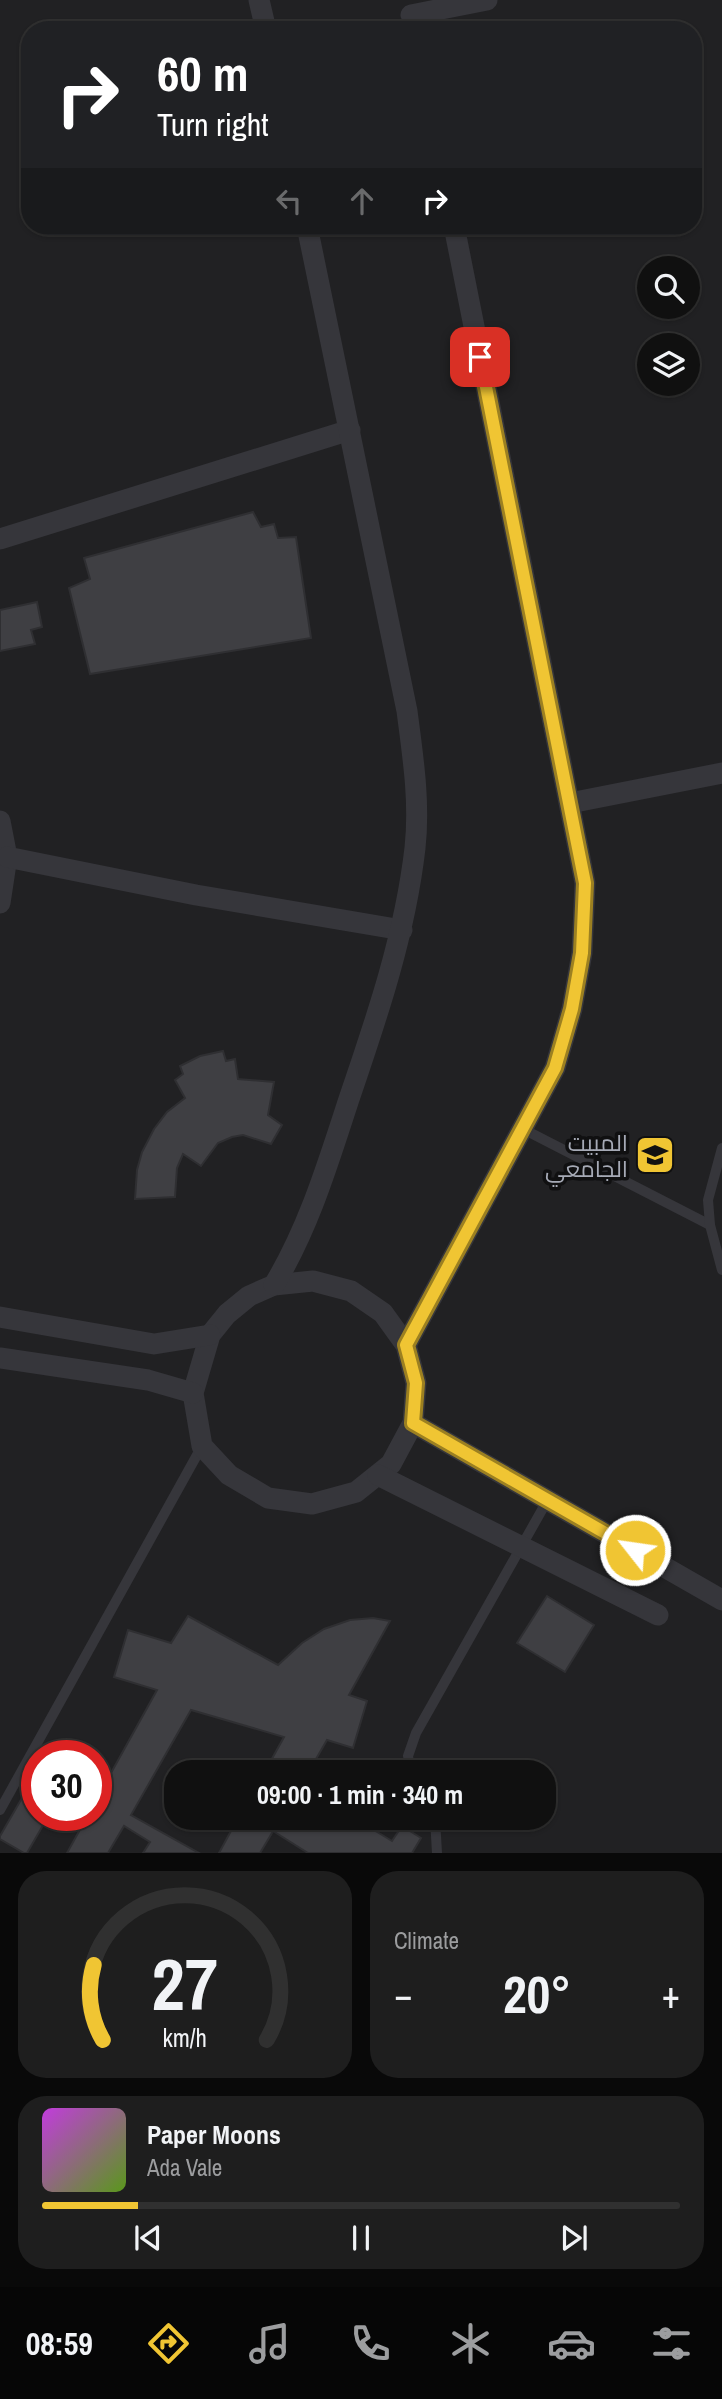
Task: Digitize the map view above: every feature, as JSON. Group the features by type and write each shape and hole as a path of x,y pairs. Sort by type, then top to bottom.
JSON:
{"street":[{"path":"259,0 264,21"},
{"path":"411,15 487,0"},
{"path":"274,1285 294,1252 310,1213 374,1023 402,929 415,847 417,789 407,711 309,235"},
{"path":"406,1345 555,1068 572,1009 582,953 585,883 456,235"},
{"path":"0,539 350,430"},
{"path":"570,803 722,773"},
{"path":"0,821 7,857 0,903"},
{"path":"7,857 196,895 402,929"},
{"path":"313,1281 351,1291 383,1313 406,1345 416,1383 413,1423 391,1464 356,1492 312,1504 268,1498 229,1475 202,1446 193,1393 210,1335 227,1314 249,1296 274,1285 313,1281"},
{"path":"0,1317 154,1345 210,1335"},
{"path":"0,1358 148,1380 193,1393"},
{"path":"413,1423 722,1600"},
{"path":"378,1475 658,1615"}],"lane":[{"path":"523,1129 710,1225"},
{"path":"722,1148 708,1200 710,1225 722,1270"},
{"path":"0,1810 202,1446"},
{"path":"409,1760 416,1733 547,1500"},
{"path":"436,1830 437,1853"}],"shaded area":[{"path":"0,0 722,0 722,1853 0,1853"}],"building":[{"path":"253,512 261,527 274,524 278,538 296,537 311,638 90,674 69,588 90,579 84,558"},
{"path":"37,602 42,627 31,630 35,644 0,651 0,610"},
{"path":"223,1051 226,1061 235,1059 238,1079 274,1082 268,1115 282,1125 271,1144 243,1135 232,1137 218,1143 201,1166 183,1154 177,1168 175,1197 135,1199 137,1170 142,1152 167,1112 185,1098 175,1080 183,1074 180,1066 200,1056"},
{"path":"547,1596 594,1625 565,1672 517,1643"},
{"path":"188,1616 278,1665 302,1643 324,1629 350,1620 373,1618 390,1621 349,1695 367,1701 353,1748 327,1740 315,1760 271,1760 284,1737 191,1710 131,1815 199,1853 143,1853 150,1842 124,1826 108,1853 67,1853 79,1831 112,1831 112,1771 157,1690 114,1677 128,1630 171,1643"},
{"path":"21,1800 21,1831 40,1831 27,1853 0,1839"},
{"path":"231,1830 274,1830 260,1853 219,1853"},
{"path":"374,1830 392,1841 399,1830 408,1830 421,1838 412,1853 308,1853 273,1831"}],"place":[{"name":"المبيت الجامعي","path":"655,1155"}],"route":[{"path":"480,357 585,883 582,953 572,1009 555,1068 406,1345 416,1383 413,1423 635,1550"}]}
